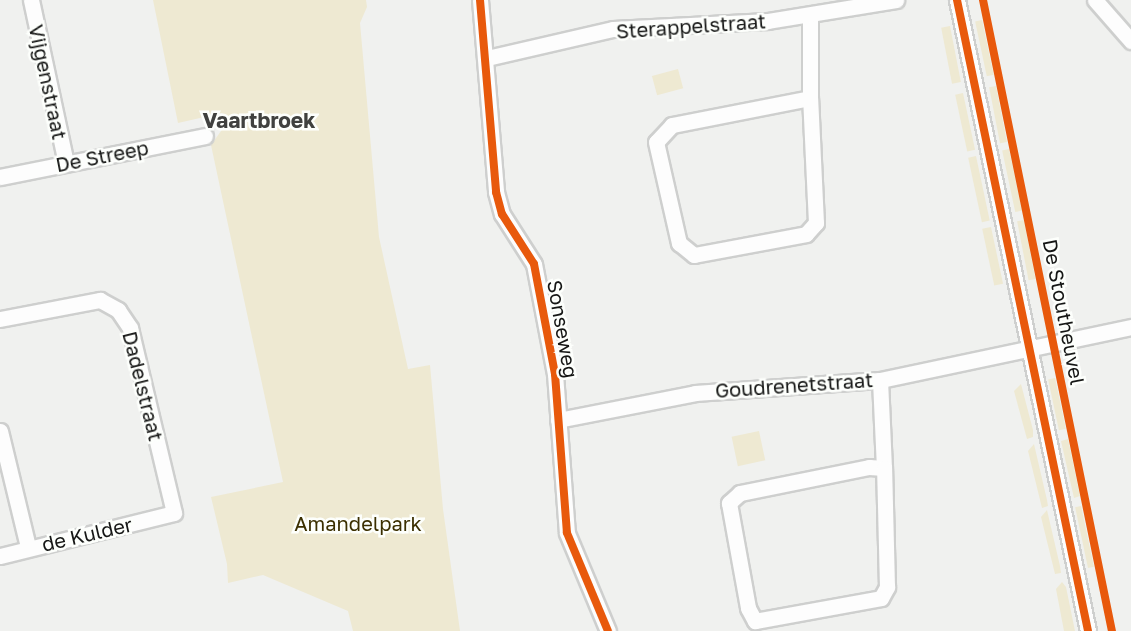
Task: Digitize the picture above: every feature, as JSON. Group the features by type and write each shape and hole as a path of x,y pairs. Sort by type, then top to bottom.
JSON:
{"street":[{"name":"Vijgenstraat","path":"31,0 66,163"},
{"name":"Sonseweg","path":"480,0 487,58 496,192 502,214 534,264 555,374 567,533 608,631"},
{"name":"Sterappelstraat","path":"487,58 613,29 810,16 896,0"},
{"name":"De Stoutheuvel","path":"957,0 1088,631"},
{"path":"1095,0 1131,40"},
{"path":"810,16 810,98 816,223 806,234 694,255 679,243 656,142 672,125 810,98"},
{"name":"De Streep","path":"0,177 205,136"},
{"name":"Dadelstraat","path":"0,319 100,300 118,310 130,328 174,513"},
{"name":"Goudrenetstraat","path":"558,420 695,393 880,380 1131,327"},
{"path":"880,380 884,468 887,587 881,598 755,621 748,608 730,513 732,498 740,493 869,466 884,468"},
{"path":"0,431 28,548"},
{"name":"de Kulder","path":"0,556 174,513"}],"green space":[{"name":"Amandelpark","path":"153,0 366,0 367,7 360,23 379,237 408,369 430,365 443,509 460,631 353,631 348,611 263,575 228,583 227,564 211,497 283,482 211,145 226,124 222,113 178,123"},
{"path":"982,20 994,75 987,76 975,21"},
{"path":"950,26 961,82 952,84 941,28"},
{"path":"678,69 683,88 657,95 652,76"},
{"path":"996,86 1007,142 1000,143 989,87"},
{"path":"963,93 975,150 967,151 955,95"},
{"path":"1009,149 1022,211 1015,212 1002,150"},
{"path":"976,156 990,221 982,222 968,158"},
{"path":"1024,220 1035,279 1029,280 1017,221"},
{"path":"991,227 1003,284 994,286 982,229"},
{"path":"1055,378 1066,429 1059,430 1048,379"},
{"path":"1021,384 1033,430 1033,437 1027,439 1014,391"},
{"path":"759,431 765,460 738,466 732,437"},
{"path":"1068,439 1080,496 1074,498 1061,441"},
{"path":"1034,444 1048,506 1042,508 1028,451"},
{"path":"1081,506 1094,567 1088,568 1075,507"},
{"path":"1047,510 1061,573 1055,574 1041,517"},
{"path":"1062,582 1066,587 1075,631 1064,631 1056,589"}],"cycle path":[{"path":"480,0 496,192 502,214 534,264 555,374 567,533 608,631"},
{"path":"957,0 1088,631"},
{"path":"983,0 1112,631"}],"district":[{"name":"Vaartbroek","path":"259,120"}]}
